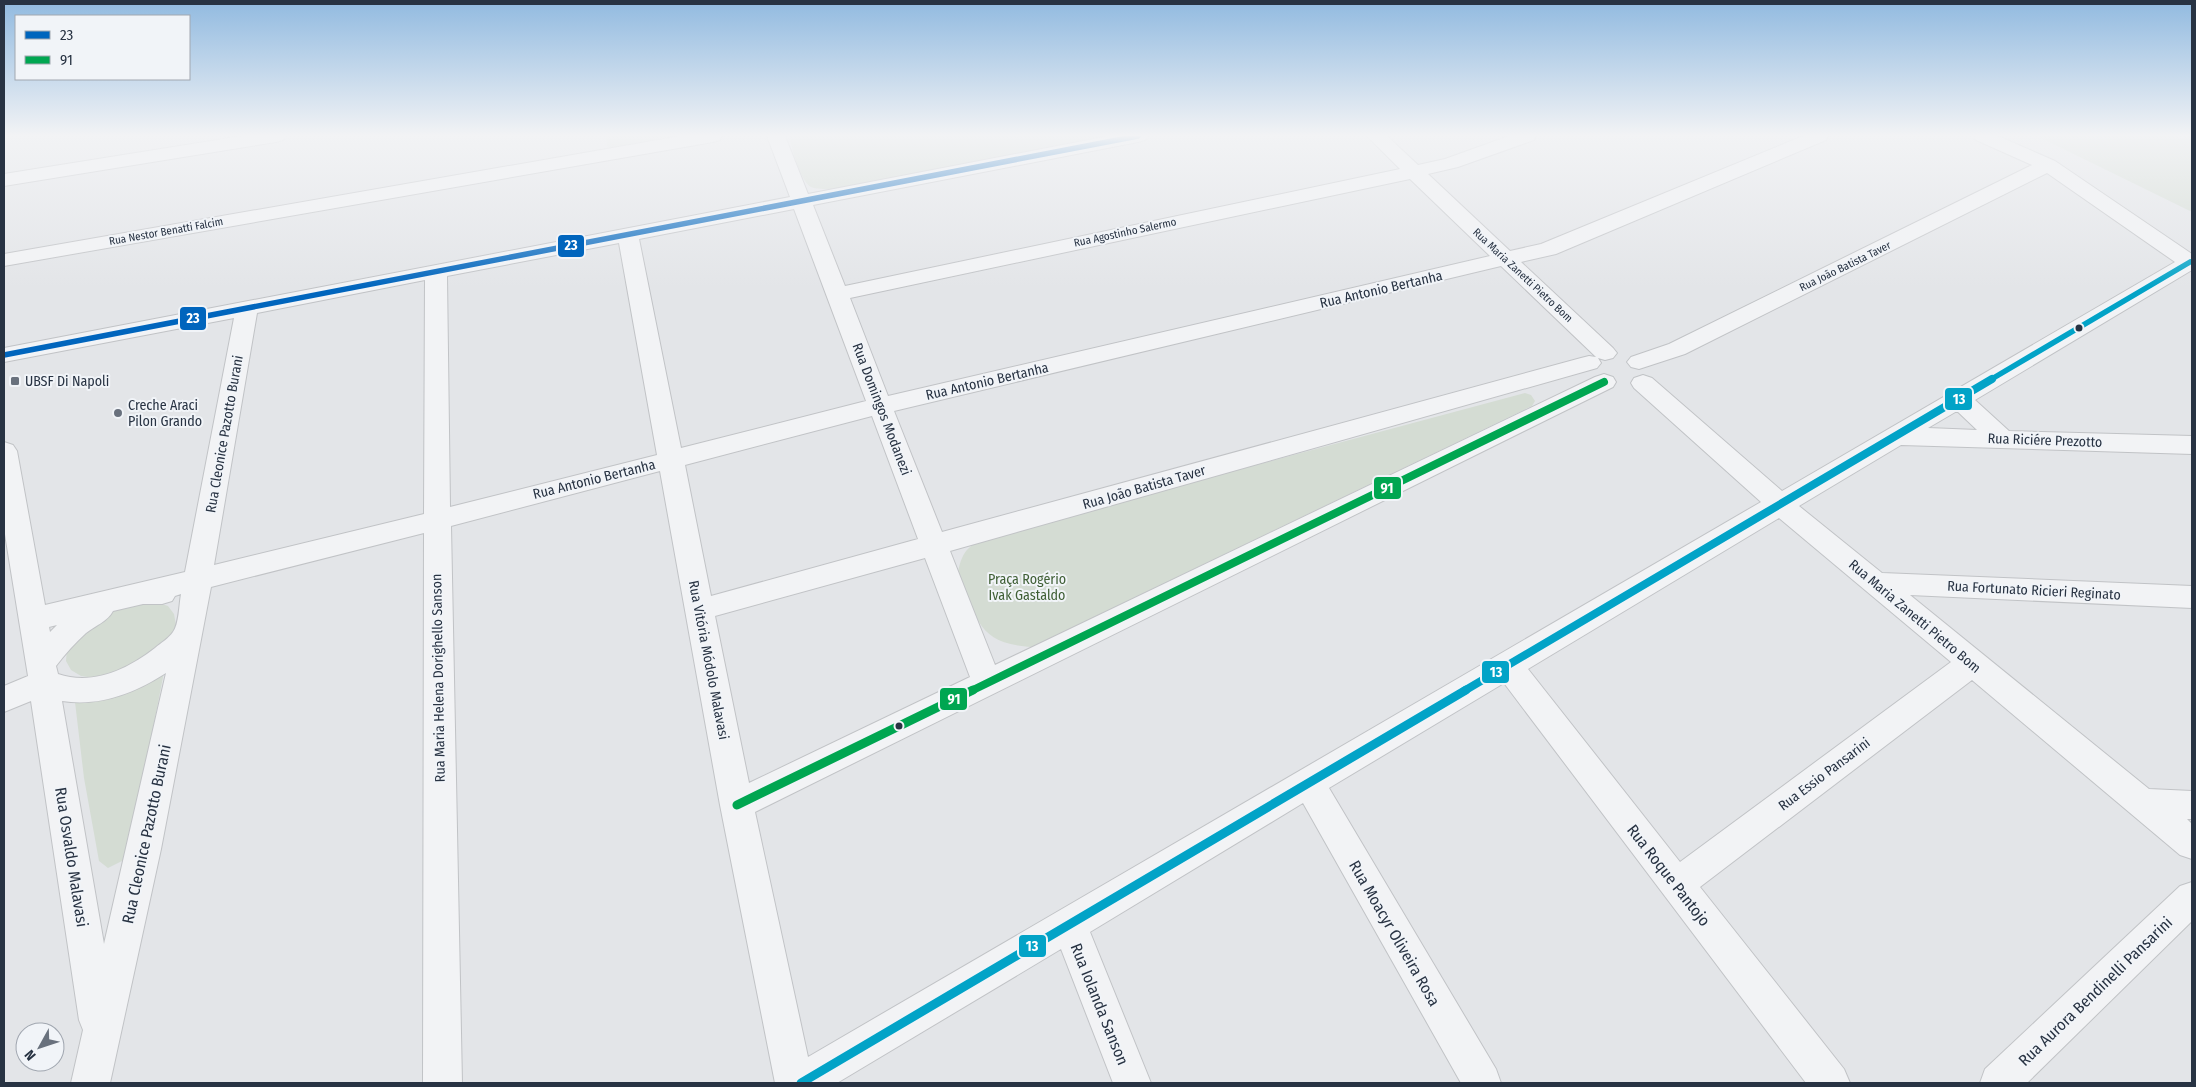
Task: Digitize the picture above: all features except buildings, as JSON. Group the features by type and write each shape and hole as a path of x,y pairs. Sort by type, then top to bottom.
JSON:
{"street":[{"name":"Rua Nestor Benatti Falcim","path":"4,260 422,187"},
{"name":"Rua Domingos Modanezi","path":"796,187 987,682"},
{"path":"4,355 876,187"},
{"name":"Rua Agostinho Salermo","path":"837,294 1344,187"},
{"name":"Rua Maria Zanetti Pietro Bom","path":"1430,187 1507,260 1599,366"},
{"name":"Rua Antonio Bertanha","path":"132,596 880,406 1507,260 1548,249 1697,187"},
{"name":"Rua João Batista Taver","path":"699,610 1523,382 1599,366 1630,387 1641,373 1677,349 2004,187"},
{"path":"801,1083 2191,263 2080,187"},
{"name":"Rua Vitória Módolo Malavasi","path":"628,236 736,805 794,1083"},
{"name":"Rua Maria Helena Dorighello Sanson","path":"436,273 443,1083"},
{"name":"Rua Cleonice Pazotto Burani","path":"90,1083 100,1032 144,849 189,627 247,308"},
{"path":"736,805 1555,406 1599,366 1623,354 1641,373"},
{"name":"Rua Maria Zanetti Pietro Bom","path":"1641,373 1781,505 2192,844"},
{"path":"1523,382 1555,406"},
{"path":"1959,399 2002,439"},
{"name":"Rua Riciére Prezotto","path":"1897,436 2192,445"},
{"name":"Rua Osvaldo Malavasi","path":"4,451 34,619 100,1032"},
{"name":"Rua Fortunato Ricieri Reginato","path":"1876,583 2192,597"},
{"path":"34,619 132,596 162,593 178,597 188,606 189,627 172,652 152,667 128,680 103,688 79,691 59,689 42,673"},
{"path":"4,699 42,673 55,644 73,627 96,611 132,596"},
{"name":"Rua Essio Pansarini","path":"1676,885 1972,663"},
{"name":"Rua Roque Pantojo","path":"1508,666 1830,1083"},
{"name":"Rua Moacyr Oliveira Rosa","path":"1309,783 1482,1083"},
{"path":"2143,803 2192,805"},
{"name":"Rua Aurora Bendinelli Pansarini","path":"1999,1083 2192,898"},
{"name":"Rua Iolanda Sanson","path":"1069,925 1132,1083"}],"green space":[{"path":"811,187 843,187 831,189"},
{"path":"2140,187 2192,187 2192,212"},
{"name":"Praça Rogério Ivak Gastaldo","path":"1525,393 1531,395 1535,401 1532,406 1032,647 1014,645 989,634 975,615 958,573 965,552 974,544 994,535"},
{"path":"156,602 168,606 174,614 176,625 171,636 131,669 95,678 81,676 71,670 66,661 67,649 88,624 122,606"},
{"path":"164,672 128,858 108,868 99,861 84,778 75,702"}],"transit line":[{"name":"23","path":"4,355 875,187"},
{"name":"13","path":"801,1083 2190,262"},
{"name":"91","path":"737,805 1604,382"}],"place":[{"name":"UBSF Di Napoli","path":"15,381"},
{"name":"Creche Araci Pilon Grando","path":"118,413"}]}
